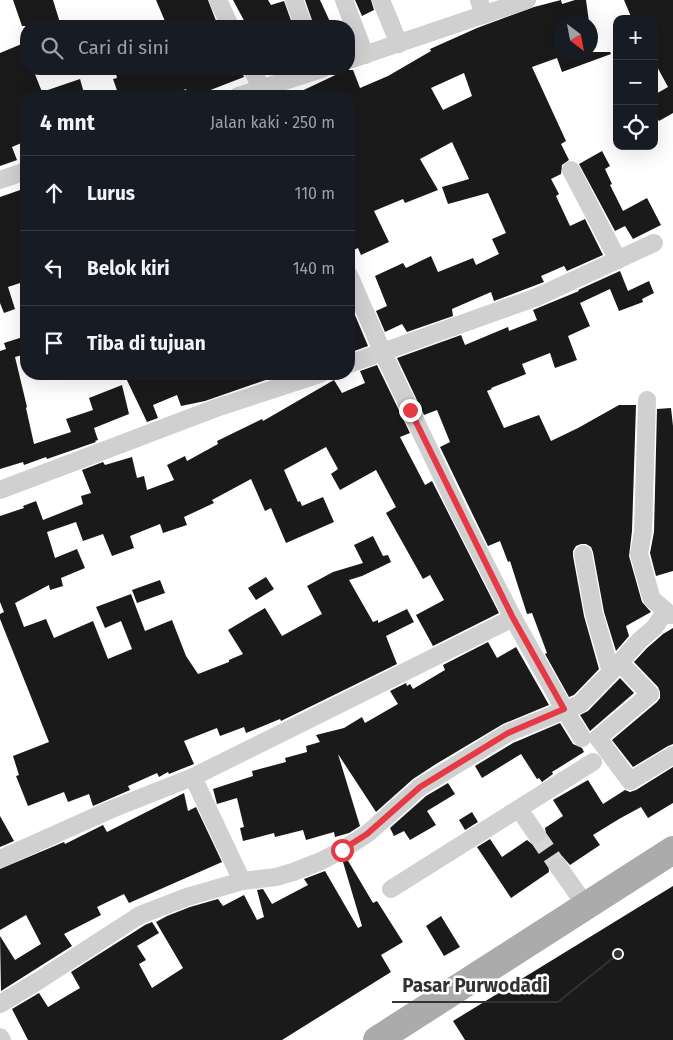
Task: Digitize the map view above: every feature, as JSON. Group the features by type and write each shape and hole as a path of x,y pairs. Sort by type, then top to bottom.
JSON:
{"main road":[{"path":"377,1040 673,850"}],"street":[{"path":"218,0 227,20"},
{"path":"294,0 302,20"},
{"path":"344,0 348,20"},
{"path":"381,0 399,44"},
{"path":"357,58 399,44 482,7 527,0"},
{"path":"255,75 262,90"},
{"path":"268,90 306,75"},
{"path":"571,170 618,260"},
{"path":"0,180 20,173"},
{"path":"355,362 537,297 654,243"},
{"path":"355,289 383,353 459,512 513,618 582,738"},
{"path":"0,490 216,408 302,380"},
{"path":"0,1004 140,915 187,897 242,881 276,877 321,861 367,834 420,787 508,733 580,704 616,668 640,640 654,628 668,610 652,598 646,583 639,554 643,532 647,400"},
{"path":"583,554 594,614 616,668 650,694 598,738 630,781 673,755"},
{"path":"0,859 112,809 193,777 513,618"},
{"path":"391,890 593,762"},
{"path":"193,777 242,881"},
{"path":"519,808 536,834"},
{"path":"558,866 586,906"}],"building":[{"path":"13,0 53,0 59,20 20,20"},
{"path":"156,0 208,0 216,20 164,20"},
{"path":"233,0 268,0 271,5 284,1 291,20 244,20"},
{"path":"305,0 320,0 329,20 312,20"},
{"path":"355,0 371,0 374,10 362,16"},
{"path":"561,0 562,4 575,0 586,0 588,15 553,15 553,59 532,67 566,141 561,144 569,160 562,165 561,174 551,179 559,194 556,196 570,226 585,219 603,255 567,271 564,266 541,276 544,282 494,301 491,292 452,309 453,316 407,332 402,324 385,332 376,311 387,306 375,276 403,263 406,268 431,256 438,272 473,258 476,265 499,254 492,239 506,233 488,193 448,204 442,187 469,179 452,142 420,159 438,190 405,203 403,199 374,211 389,242 361,255 358,248 355,249 355,90 304,90 335,75 355,75 360,88 388,76 431,51 430,49 477,28 534,7","holes":["464,73 472,96 443,110 431,88"]},
{"path":"624,0 673,0 673,113 659,121 658,93 668,87 658,68 658,15 630,15"},
{"path":"20,45 20,75 35,75 41,90 20,90 20,144 12,147 17,160 0,166 0,53"},
{"path":"598,52 610,52 611,54 598,59"},
{"path":"558,60 595,60 562,72"},
{"path":"116,75 243,75 244,77 210,90 117,90 113,79 117,78"},
{"path":"80,79 83,90 48,90"},
{"path":"602,151 610,166 605,169 612,184 610,185 623,211 647,198 661,225 633,239 625,226 615,231 579,164"},
{"path":"20,190 20,283 8,287 15,309 4,313 0,303 0,197"},
{"path":"620,271 628,291 649,281 654,293 642,299 643,302 619,311 610,289 580,303 590,326 568,336 577,360 555,368 550,353 522,364 526,374 487,391 504,428 539,415 551,441 619,405 636,405 632,531 629,556 642,602 651,612 626,626 629,636 616,651 604,612 593,552 591,547 586,544 576,546 573,556 584,616 599,669 574,695 569,697 545,654 547,653 532,613 527,614 510,561 508,562 500,541 488,546 440,447 450,442 437,410 424,415 397,358 461,335 465,345 508,327 509,331 537,320 533,310"},
{"path":"355,315 368,346 355,351"},
{"path":"20,338 20,356 15,357 34,444 71,432 66,419 93,410 89,398 122,385 129,414 94,428 98,440 96,442 47,459 46,457 24,465 23,462 0,469 0,351 6,349 4,343"},
{"path":"377,365 410,433 400,437 425,485 432,481 499,613 433,646 416,615 444,600 430,575 423,579 386,513 396,507 376,470 340,490 331,474 338,469 326,447 284,470 298,502 300,501 302,506 323,497 334,522 286,543 271,508 265,511 251,479 212,500 214,503 184,517 187,525 163,533 160,524 130,536 134,548 112,556 103,534 83,541 76,522 47,532 55,558 77,549 85,568 61,578 63,586 50,590 49,585 15,603 24,627 46,619 54,638 93,621 108,659 132,649 121,621 105,628 96,607 131,594 145,631 172,620 186,656 198,674 229,662 229,660 243,654 228,630 265,608 282,636 322,614 307,586 333,572 363,563 354,545 373,536 383,556 388,555 391,562 349,580 373,622 378,620 378,623 407,609 414,622 386,636 397,664 281,721 280,719 246,733 244,727 220,736 217,728 184,741 194,764 169,774 168,772 159,777 157,773 128,786 130,790 93,806 89,794 68,802 64,792 28,806 16,776 19,775 13,756 49,742 0,619 0,614 4,612 0,602 0,516 24,508 23,506 36,501 43,520 83,504 81,496 91,493 82,470 103,462 105,465 132,457 137,478 144,476 147,490 174,480 167,465 185,456 187,461 218,444 217,441 262,419 263,421 334,380 342,393 365,383 360,371"},
{"path":"127,380 266,380 205,401 181,406 177,395 153,405 158,418 147,422"},
{"path":"671,408 673,426 673,571 656,576 650,553 654,532 657,409"},
{"path":"266,577 274,589 256,600 248,588"},
{"path":"160,580 165,593 137,603 132,590"},
{"path":"673,628 673,744 633,767 612,740 660,698 658,687 634,662 663,634"},
{"path":"488,642 497,658 516,647 549,705 503,724 436,764 413,779 376,812 338,754 360,826 349,833 335,837 334,832 306,840 303,830 275,837 274,833 243,841 240,828 244,827 237,798 217,804 213,789 253,776 252,771 286,762 285,758 307,752 306,746 320,742 316,735 344,728 362,717 365,723 398,704 390,691 406,683 407,686 410,684 413,689 445,670 443,665"},
{"path":"620,678 634,693 590,731 580,715 588,711"},
{"path":"560,723 573,744 582,748 584,752 552,772 553,774 542,782 539,778 537,779 521,754 482,778 475,766 513,743"},
{"path":"673,767 673,803 648,818 641,807 619,819 593,835 600,845 570,865 562,856 552,857 548,862 549,872 511,898 477,847 490,839 502,857 527,840 532,844 542,843 546,838 545,828 563,816 553,800 588,780 603,804 625,790 630,792 636,790"},
{"path":"448,783 455,794 427,811 436,825 410,840 404,831 394,836 390,828 426,796"},
{"path":"184,793 188,811 196,807 222,862 129,903 124,894 97,907 101,915 64,934 72,946 1,991 0,936 15,960 41,944 26,915 0,930 0,869 64,842 65,844 103,825 107,832"},
{"path":"472,812 478,822 465,830 459,820"},
{"path":"0,816 14,841 0,847"},
{"path":"347,859 373,903 377,901 403,942 381,955 391,972 282,1040 28,1040 12,1009 39,993 48,1007 80,988 71,972 152,922 159,933 137,946 146,960 139,964 152,988 183,968 156,922 190,907 218,899 223,906 244,895 257,920 264,917 257,890 263,889 272,904 308,885 304,879 325,871 358,928 362,926 343,862"},
{"path":"673,886 673,1040 465,1040 453,1021"},
{"path":"441,916 460,947 444,956 426,926"}],"tunnel":[{"path":"536,834 558,866"}],"place":[{"name":"Pasar Purwodadi","path":"618,954"}],"route":[{"path":"342,850 367,834 420,787 508,733 564,709 513,618 410,410"}]}
